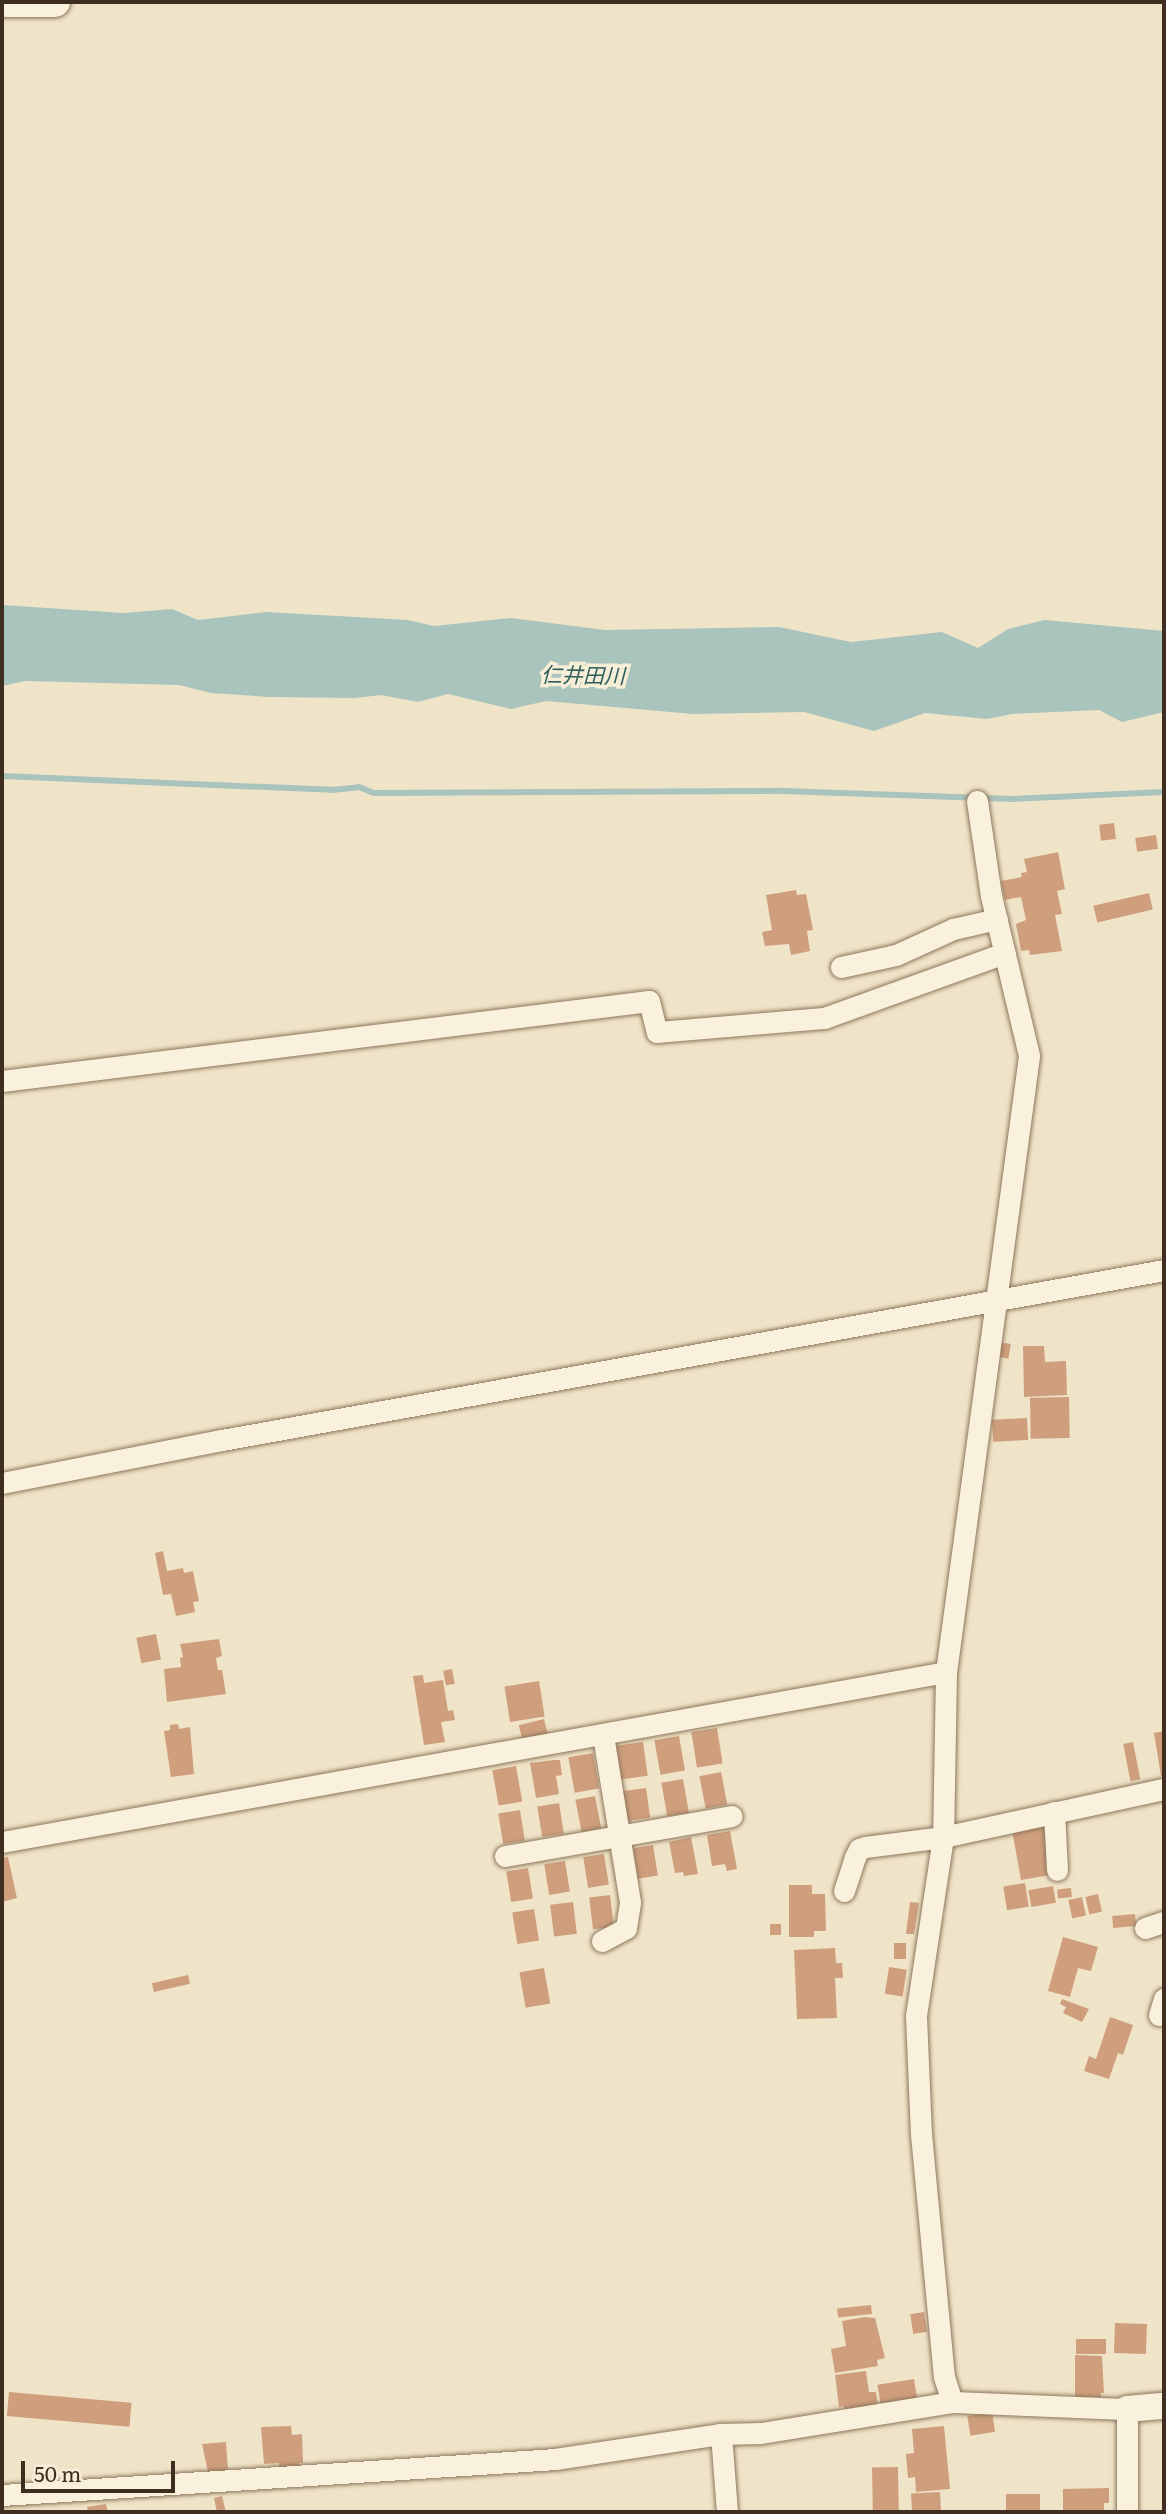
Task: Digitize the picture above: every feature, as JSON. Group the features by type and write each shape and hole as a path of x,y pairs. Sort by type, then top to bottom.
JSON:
{"main road":[{"path":"2,2 55,2"}],"street":[{"path":"952,2402 944,2377 920,2134 916,2016 943,1837 946,1672 1029,1056 997,919 977,801"},
{"path":"841,967 896,955 953,929 997,919"},
{"path":"2,1082 649,1001 657,1032 824,1018 1005,953"},
{"path":"2,1483 222,1440 1164,1270"},
{"path":"2,1842 946,1672"},
{"path":"602,1941 626,1928 628,1920 628,1875 603,1735"},
{"path":"844,1891 859,1849 943,1837 1164,1789"},
{"path":"1054,1812 1057,1870"},
{"path":"505,1856 732,1816"},
{"path":"2,2495 555,2459 721,2434 761,2433 952,2402 1127,2409 1164,2406"},
{"path":"1127,2409 1127,2512"},
{"path":"721,2434 727,2512"}],"water":[{"name":"仁井田川","path":"2,605 124,613 172,609 198,620 267,612 408,620 434,626 511,618 605,630 779,627 851,642 942,632 978,648 1008,629 1045,620 1164,631 1164,712 1122,722 1099,710 1012,714 987,719 925,713 874,731 804,712 693,714 546,701 511,709 448,694 418,702 381,695 355,698 269,697 211,693 179,685 25,681 2,686"}],"building":[{"path":"1114,823 1116,839 1101,841 1099,825"},
{"path":"1156,835 1158,849 1137,852 1135,838"},
{"path":"1058,852 1065,889 1057,891 1062,914 1055,915 1062,951 1030,955 1029,950 1021,951 1016,924 1026,920 1021,897 1005,900 1001,881 1022,877 1021,873 1027,872 1024,859"},
{"path":"796,890 797,895 806,894 813,930 807,931 810,951 791,955 789,944 765,946 762,932 772,930 766,895"},
{"path":"1149,893 1153,910 1097,922 1093,906"},
{"path":"999,1342 1011,1344 1009,1359 997,1357"},
{"path":"1023,1346 1044,1346 1045,1362 1066,1361 1067,1395 1024,1397"},
{"path":"1069,1397 1070,1438 1031,1439 1030,1398"},
{"path":"1027,1418 1028,1440 993,1442 992,1420"},
{"path":"163,1551 167,1571 183,1568 184,1573 193,1571 199,1601 193,1602 195,1612 176,1616 171,1594 163,1595 155,1553"},
{"path":"156,1634 161,1660 141,1663 136,1638"},
{"path":"219,1639 222,1656 216,1658 218,1670 222,1670 226,1694 167,1702 164,1669 181,1667 180,1658 183,1657 180,1644"},
{"path":"452,1669 455,1684 446,1685 443,1671"},
{"path":"423,1675 424,1683 443,1680 448,1711 453,1710 455,1720 441,1722 445,1742 424,1745 413,1676"},
{"path":"539,1681 545,1717 510,1722 504,1686"},
{"path":"544,1719 549,1739 524,1746 519,1725"},
{"path":"178,1724 179,1729 190,1727 194,1774 171,1777 164,1731 170,1730 170,1725"},
{"path":"717,1728 723,1764 697,1768 691,1732"},
{"path":"1164,1731 1164,1776 1161,1776 1154,1733"},
{"path":"679,1736 685,1770 660,1775 654,1740"},
{"path":"643,1742 648,1776 621,1779 616,1746"},
{"path":"1133,1742 1140,1779 1130,1781 1123,1744"},
{"path":"593,1753 599,1788 575,1793 568,1757"},
{"path":"560,1760 562,1775 556,1776 559,1794 536,1798 530,1763"},
{"path":"516,1766 522,1801 499,1806 492,1770"},
{"path":"721,1772 727,1804 706,1809 699,1776"},
{"path":"683,1779 689,1812 667,1816 661,1783"},
{"path":"646,1788 650,1818 626,1821 622,1791"},
{"path":"595,1796 601,1828 582,1832 575,1800"},
{"path":"559,1803 564,1834 542,1837 537,1806"},
{"path":"520,1810 525,1841 503,1844 498,1813"},
{"path":"1040,1825 1044,1828 1050,1875 1021,1880 1012,1830"},
{"path":"730,1831 737,1869 727,1871 725,1864 712,1866 707,1835"},
{"path":"691,1837 698,1874 684,1876 683,1872 675,1873 669,1842"},
{"path":"653,1845 658,1876 638,1879 633,1848"},
{"path":"604,1854 609,1885 588,1888 583,1857"},
{"path":"8,1857 17,1898 2,1902 2,1858"},
{"path":"565,1861 570,1892 549,1895 544,1864"},
{"path":"528,1868 533,1899 511,1902 506,1871"},
{"path":"1025,1883 1029,1907 1007,1910 1003,1886"},
{"path":"789,1885 812,1885 812,1894 825,1894 826,1931 814,1931 814,1937 789,1937"},
{"path":"1053,1886 1056,1903 1031,1907 1028,1890"},
{"path":"1071,1888 1072,1897 1058,1898 1057,1889"},
{"path":"1098,1894 1102,1912 1089,1914 1085,1897"},
{"path":"610,1895 614,1927 593,1929 589,1898"},
{"path":"1082,1897 1086,1916 1072,1918 1068,1900"},
{"path":"573,1902 577,1934 554,1937 550,1905"},
{"path":"910,1902 919,1903 914,1934 906,1934"},
{"path":"534,1909 539,1941 517,1944 512,1912"},
{"path":"1135,1914 1136,1926 1113,1928 1112,1916"},
{"path":"770,1924 781,1924 781,1935 770,1935"},
{"path":"1063,1937 1098,1947 1091,1971 1078,1968 1070,1997 1048,1991"},
{"path":"894,1943 906,1943 906,1959 894,1959"},
{"path":"835,1948 836,1963 842,1963 843,1978 835,1978 837,2018 797,2019 794,1950"},
{"path":"889,1967 907,1970 903,1996 885,1994"},
{"path":"544,1968 550,2003 526,2008 519,1972"},
{"path":"188,1975 190,1984 154,1992 152,1983"},
{"path":"1062,1999 1089,2009 1082,2022 1063,2013 1066,2007 1060,2004"},
{"path":"1110,2017 1133,2025 1123,2055 1118,2053 1109,2079 1084,2071 1089,2056 1096,2059"},
{"path":"871,2305 872,2314 838,2318 837,2309"},
{"path":"924,2312 927,2332 913,2334 910,2314"},
{"path":"875,2318 885,2358 877,2360 878,2366 835,2373 831,2349 846,2346 842,2321"},
{"path":"1115,2323 1147,2324 1146,2354 1114,2353"},
{"path":"1076,2339 1106,2339 1106,2354 1076,2354"},
{"path":"1075,2355 1102,2356 1104,2393 1101,2393 1101,2397 1075,2397"},
{"path":"866,2371 869,2392 876,2392 878,2406 844,2411 844,2406 839,2407 835,2375"},
{"path":"914,2379 917,2399 881,2405 877,2385"},
{"path":"9,2392 132,2403 129,2427 7,2416"},
{"path":"992,2412 995,2432 970,2436 967,2416"},
{"path":"291,2426 292,2435 302,2434 303,2463 299,2463 299,2468 279,2469 279,2463 264,2464 261,2427"},
{"path":"944,2426 950,2489 916,2492 915,2477 908,2478 906,2454 914,2453 912,2429"},
{"path":"226,2442 228,2470 208,2472 202,2444"},
{"path":"872,2467 898,2467 899,2512 873,2512"},
{"path":"1109,2488 1109,2503 1104,2503 1104,2512 1063,2512 1063,2489"},
{"path":"940,2492 941,2512 912,2512 911,2494"},
{"path":"1006,2494 1040,2494 1040,2512 1006,2512"},
{"path":"222,2496 226,2512 217,2512 214,2498"},
{"path":"106,2504 108,2512 88,2512 87,2507"}],"waterway":[{"path":"2,776 332,790 359,787 374,793 783,791 1013,799 1164,792"}]}
